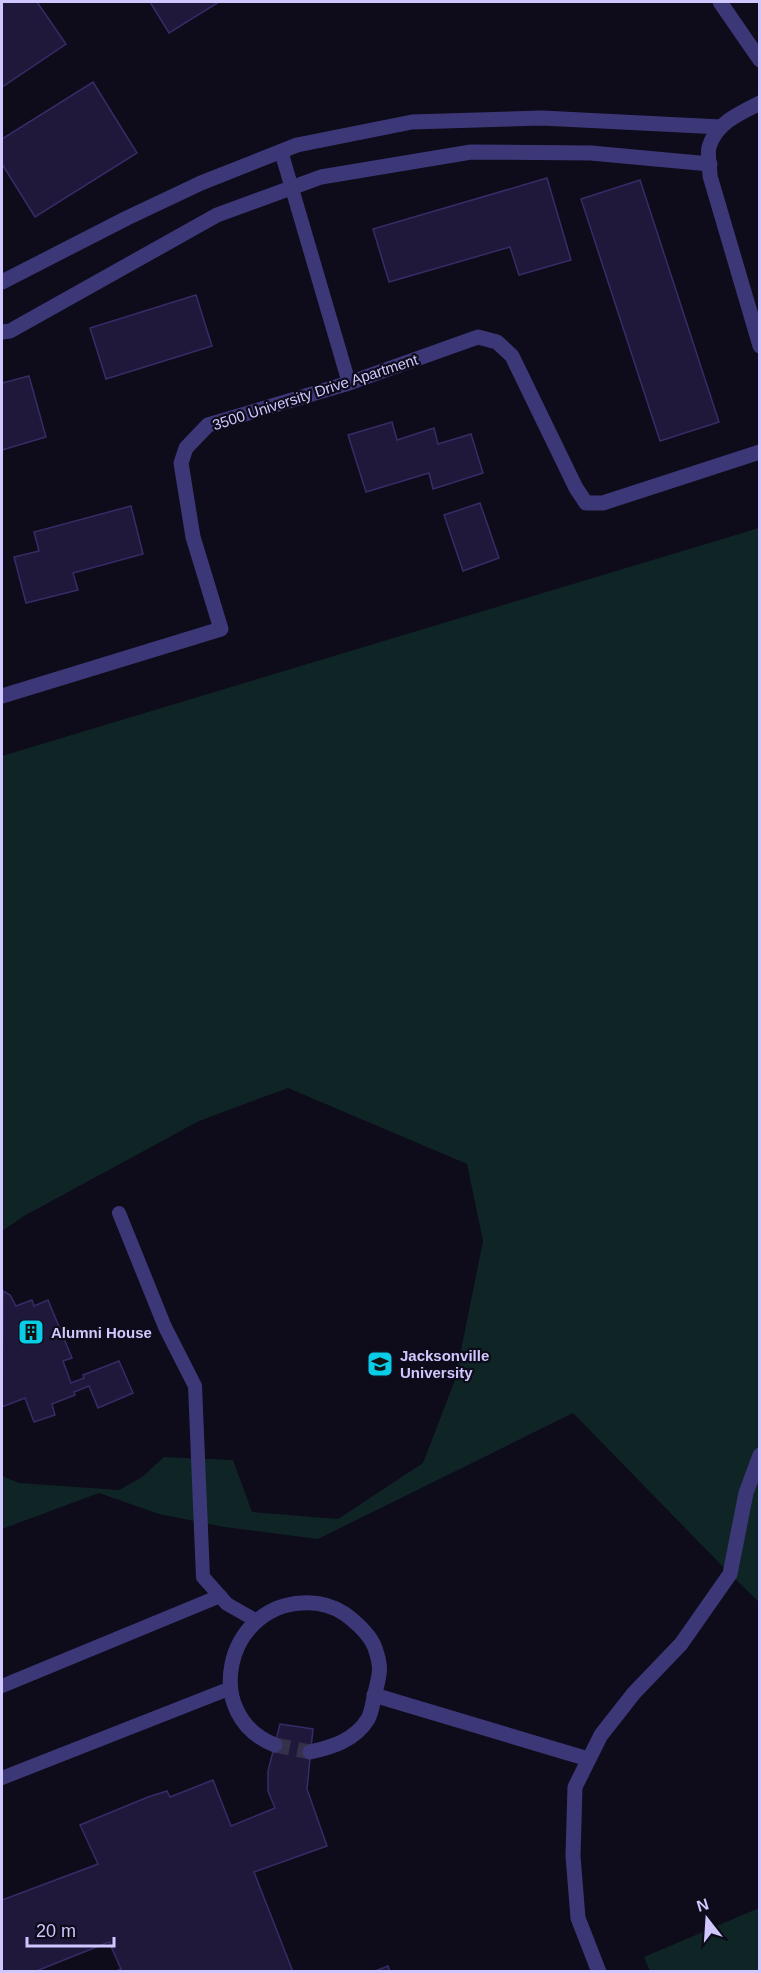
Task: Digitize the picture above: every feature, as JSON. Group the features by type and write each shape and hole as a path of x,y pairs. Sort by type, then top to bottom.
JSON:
{"street":[{"path":"720,2 759,60"},
{"path":"759,103 733,116 721,127 709,147 710,176 759,346"},
{"path":"2,282 201,183 297,145 412,122 542,118 721,127"},
{"path":"2,332 10,331 217,215 321,177 471,152 591,153 710,164"},
{"name":"3500 University Drive Apartment","path":"2,696 221,629 193,537 181,463 186,448 208,425 349,383 478,337 497,342 512,356 576,488 586,503 603,503 759,452"},
{"path":"599,1971 578,1918 573,1856 575,1787 601,1735 634,1693 681,1644 730,1574 746,1493 759,1455"},
{"path":"275,1745 264,1740 246,1725 235,1704 230,1682 233,1656 245,1632 264,1615 287,1604 313,1602 338,1609 359,1624 374,1646 381,1671 369,1718 353,1736 332,1748 310,1752"},
{"path":"374,1695 588,1759"}],"lane":[{"path":"281,152 349,383"},
{"path":"119,1213 165,1326 195,1386 203,1577 227,1604 257,1621"},
{"path":"2,1686 220,1596"},
{"path":"2,1778 231,1688"}],"green space":[{"path":"759,528 759,1602 573,1413 318,1539 224,1527 159,1514 99,1493 2,1529 2,1476 19,1483 119,1490 142,1477 164,1457 233,1460 252,1512 338,1519 423,1463 455,1380 483,1241 467,1164 288,1088 199,1121 24,1216 2,1231 2,756"},
{"path":"759,1908 759,1971 650,1971 644,1957"}],"building":[{"path":"2,2 37,2 66,44 2,87"},
{"path":"150,2 219,2 169,33"},
{"path":"93,82 137,153 35,217 2,164 2,139"},
{"path":"547,178 571,260 519,275 510,247 389,282 373,229"},
{"path":"640,180 719,422 660,441 581,199"},
{"path":"196,295 212,346 106,379 90,328"},
{"path":"29,376 46,437 2,450 2,383"},
{"path":"392,422 397,440 434,428 438,444 471,434 483,473 433,489 429,473 366,492 348,435"},
{"path":"480,503 499,558 463,571 444,515"},
{"path":"131,506 143,554 73,573 78,590 26,603 14,557 39,551 34,532"},
{"name":"Alumni House","path":"3,1291 10,1295 16,1306 32,1300 34,1306 48,1300 72,1358 63,1361 71,1383 84,1378 83,1375 119,1361 133,1393 98,1408 89,1386 74,1392 75,1395 52,1404 55,1415 34,1422 25,1398 2,1407"},
{"path":"280,1724 313,1729 307,1789 327,1846 254,1872 293,1972 114,1972 121,1969 109,1942 34,1972 2,1972 2,1900 98,1864 80,1825 148,1797 167,1791 170,1797 213,1780 231,1826 275,1808 268,1791 268,1771"},
{"path":"388,1966 390,1972 373,1972"}],"tunnel":[{"path":"275,1745 310,1752"}],"place":[{"name":"Alumni House","path":"31,1332"},
{"name":"Jacksonville University","path":"380,1364"}]}
